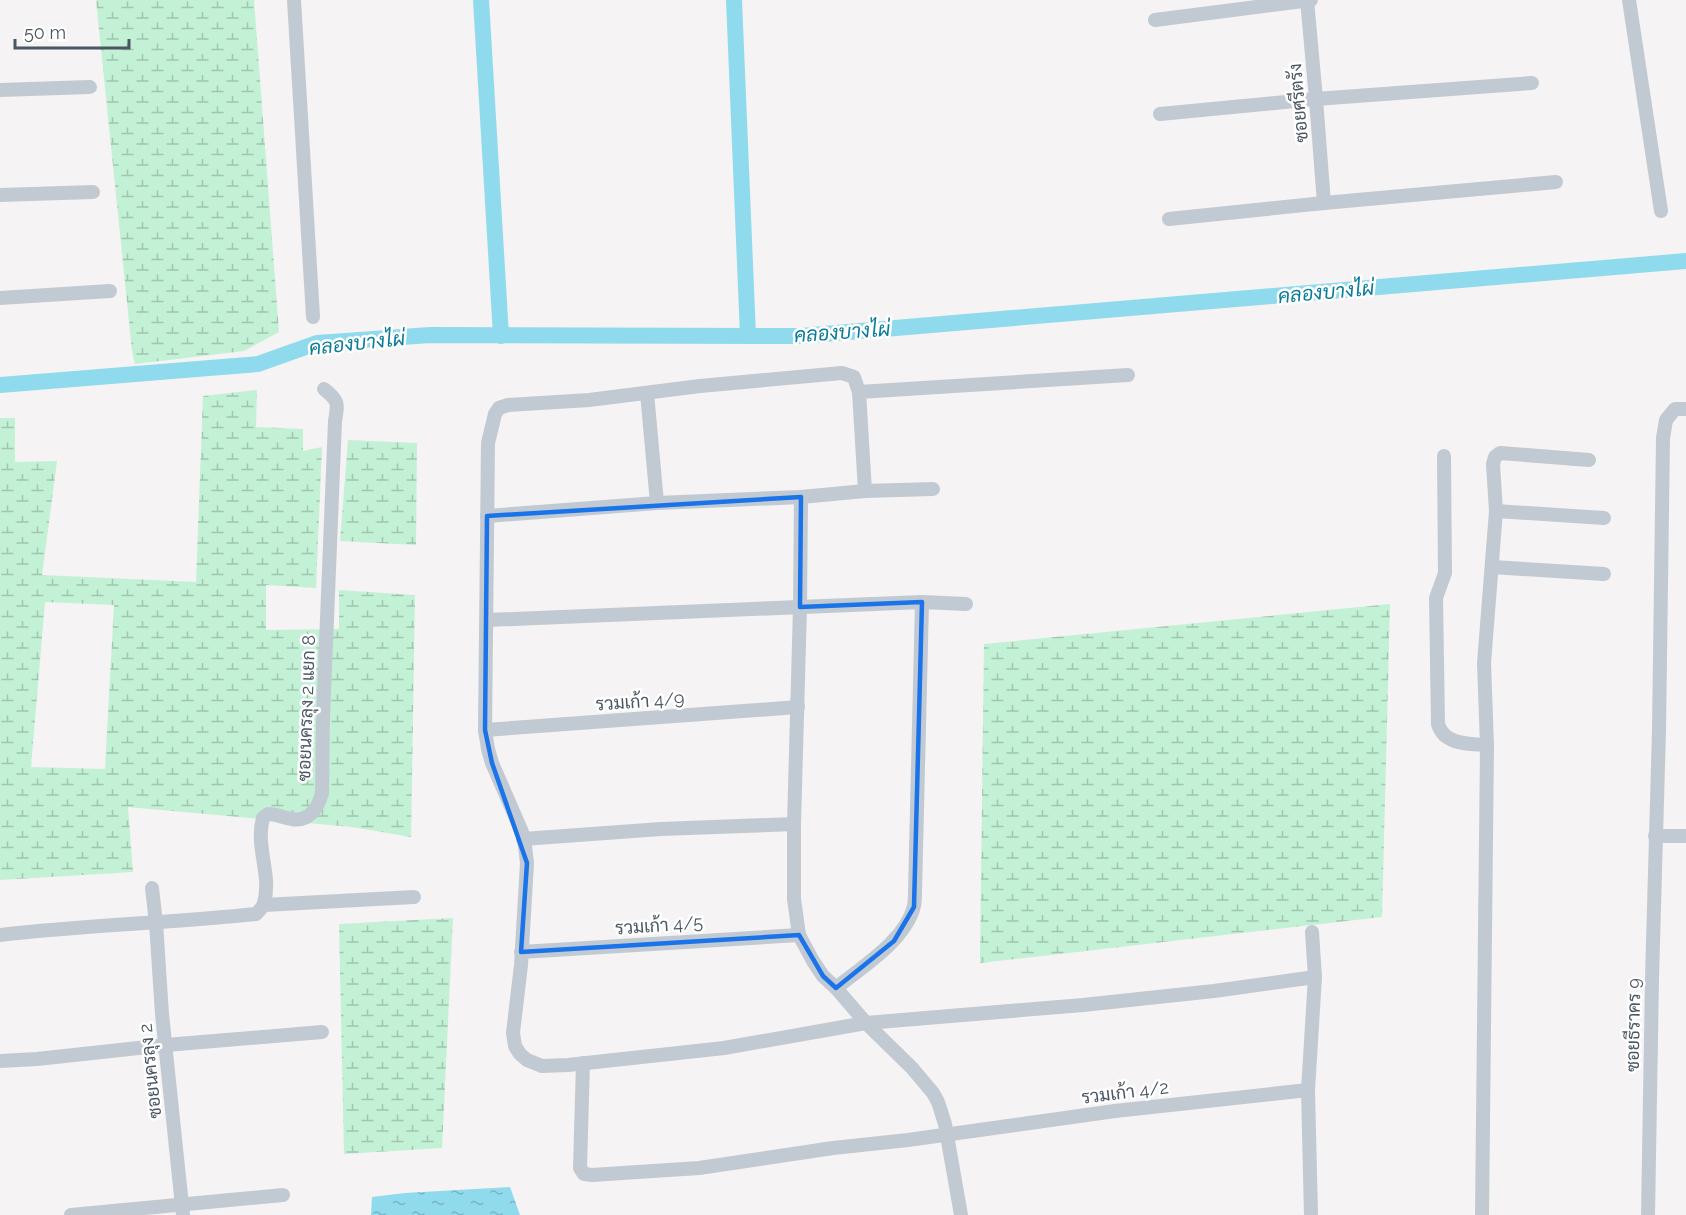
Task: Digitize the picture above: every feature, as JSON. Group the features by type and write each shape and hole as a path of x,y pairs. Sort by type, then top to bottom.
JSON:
{"street":[{"path":"294,0 314,317"},
{"path":"1155,20 1308,0"},
{"name":"ซอยศรีตรัง","path":"1308,0 1324,203"},
{"path":"1629,0 1661,211"},
{"path":"1160,114 1316,99 1532,83"},
{"path":"0,90 90,87"},
{"path":"1169,219 1557,182"},
{"path":"0,195 93,192"},
{"path":"0,298 110,291"},
{"path":"865,491 859,392 854,376 842,373 589,400 508,405 499,408 495,414 489,443 485,730 492,763 524,839 527,863 513,1033 520,1054 527,1060 542,1066 583,1063 724,1048 866,1023 1083,1005 1315,977"},
{"path":"859,392 1128,375"},
{"name":"ซอยนครลุง 2 แยก 8","path":"264,904 266,886 260,838 263,818 268,814 276,814 293,820 305,818 313,813 322,793 329,558 335,421 338,406 336,399 324,389"},
{"path":"647,393 657,503"},
{"name":"ซอยธีราคร 9","path":"1648,1215 1663,438 1666,420 1670,414 1675,409 1686,409"},
{"path":"1482,1215 1487,745 1484,663 1496,511 1493,464 1498,454 1589,460"},
{"path":"1444,456 1445,573 1436,598 1438,724 1441,732 1448,738 1461,743 1487,745"},
{"path":"487,516 657,503 801,498 865,491 933,489"},
{"path":"801,498 794,824 794,899 799,935 823,976 912,1068 933,1093 938,1102 947,1134 961,1215"},
{"path":"1496,511 1604,518"},
{"path":"1492,567 1604,574"},
{"path":"836,988 894,940 906,924 914,907 922,603"},
{"path":"487,620 800,607 966,604"},
{"name":"รวมเก้า 4/9","path":"485,730 798,707"},
{"path":"524,839 794,824"},
{"path":"1655,836 1686,836"},
{"name":"ซอยนครลุง 2","path":"152,888 183,1210"},
{"path":"0,935 256,914 264,904 414,897"},
{"path":"1311,1215 1308,1090 1315,977 1312,932"},
{"name":"รวมเก้า 4/5","path":"521,952 799,935"},
{"path":"0,1061 166,1044 322,1032"},
{"name":"รวมเก้า 4/2","path":"583,1063 580,1168 584,1174 592,1175 699,1168 1115,1111 1308,1090"},
{"path":"70,1215 183,1210 284,1195"}],"highlighted area":[{"path":"801,497 800,607 922,602 914,907 894,941 836,988 823,976 799,935 521,952 527,863 492,763 485,730 487,516"}],"green space":[{"path":"96,0 254,0 279,332 244,351 135,364"},
{"path":"257,390 256,427 303,429 303,451 322,447 316,588 266,585 266,630 339,629 339,590 415,595 411,837 352,827 128,807 133,872 0,880 0,418 15,418 15,462 57,461 42,575 196,582 203,396","holes":["45,602 114,605 105,769 31,767"]},
{"path":"348,440 417,443 416,545 340,541"},
{"path":"1390,604 1382,917 980,963 984,644"},
{"path":"453,918 442,1148 344,1154 339,924"}],"water":[{"path":"510,1187 520,1215 371,1215 372,1197"}],"waterway":[{"path":"481,0 501,336"},
{"path":"734,0 748,336"},
{"name":"คลองบางไผ่","path":"0,385 258,364 317,343 430,335 801,336 1686,261"}]}
